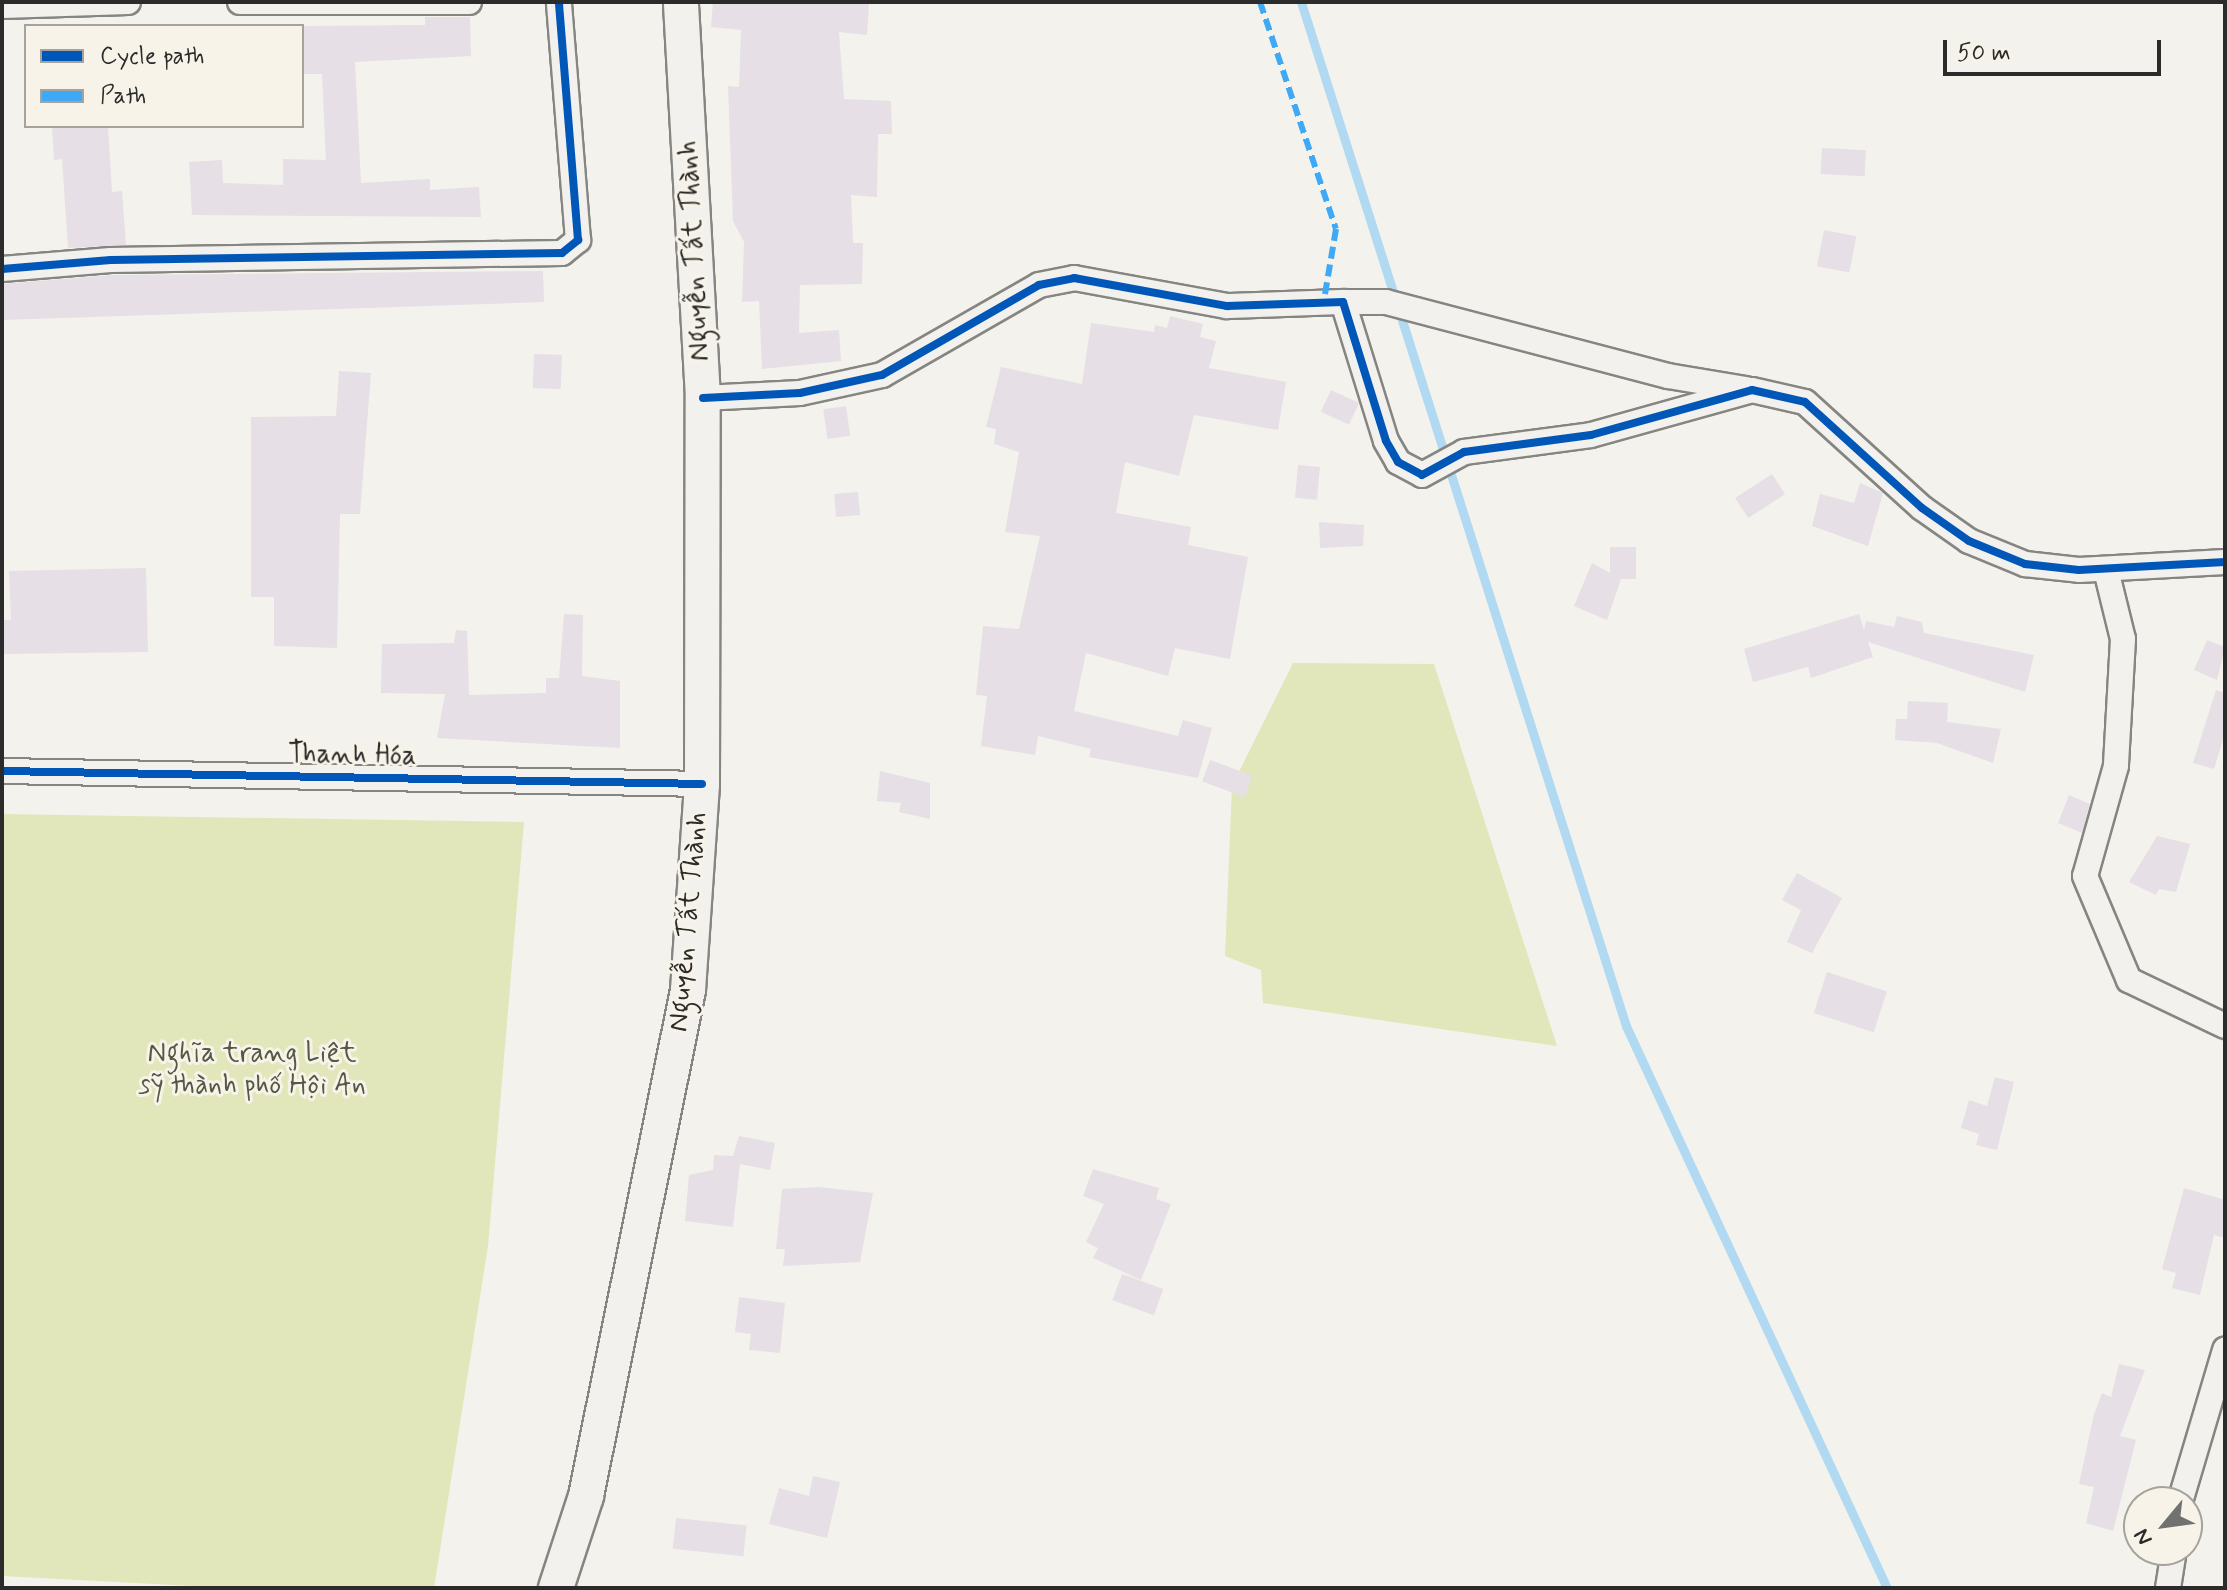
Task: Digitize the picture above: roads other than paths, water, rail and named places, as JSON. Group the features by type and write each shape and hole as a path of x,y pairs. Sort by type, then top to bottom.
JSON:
{"main road":[{"name":"Nguyễn Tất Thành","path":"556,1588 586,1496 688,990 702,784 703,398 681,2"}],"street":[{"path":"2,6 128,2"},
{"path":"240,2 469,2"},
{"path":"2,269 111,260 562,253 578,240 559,2"},
{"path":"703,398 785,395 882,375 1039,285 1074,278 1227,306 1343,302 1398,305 1668,376 1805,402 1969,541 2025,564 2106,570 2225,562"},
{"path":"1343,302 1386,441 1398,462 1422,475 1464,452 1591,435 1752,390"},
{"path":"2106,570 2123,639 2116,766 2085,876 2129,980 2225,1026"},
{"name":"Thanh Hóa","path":"2,771 702,784"},
{"path":"2185,1486 2225,1350"},
{"path":"2168,1588 2171,1566"}],"waterway":[{"path":"1301,2 1626,1026 1887,1588"}],"park label":[{"name":"Nghĩa trang Liệt sỹ thành phố Hội An","path":"252,1070"}]}
